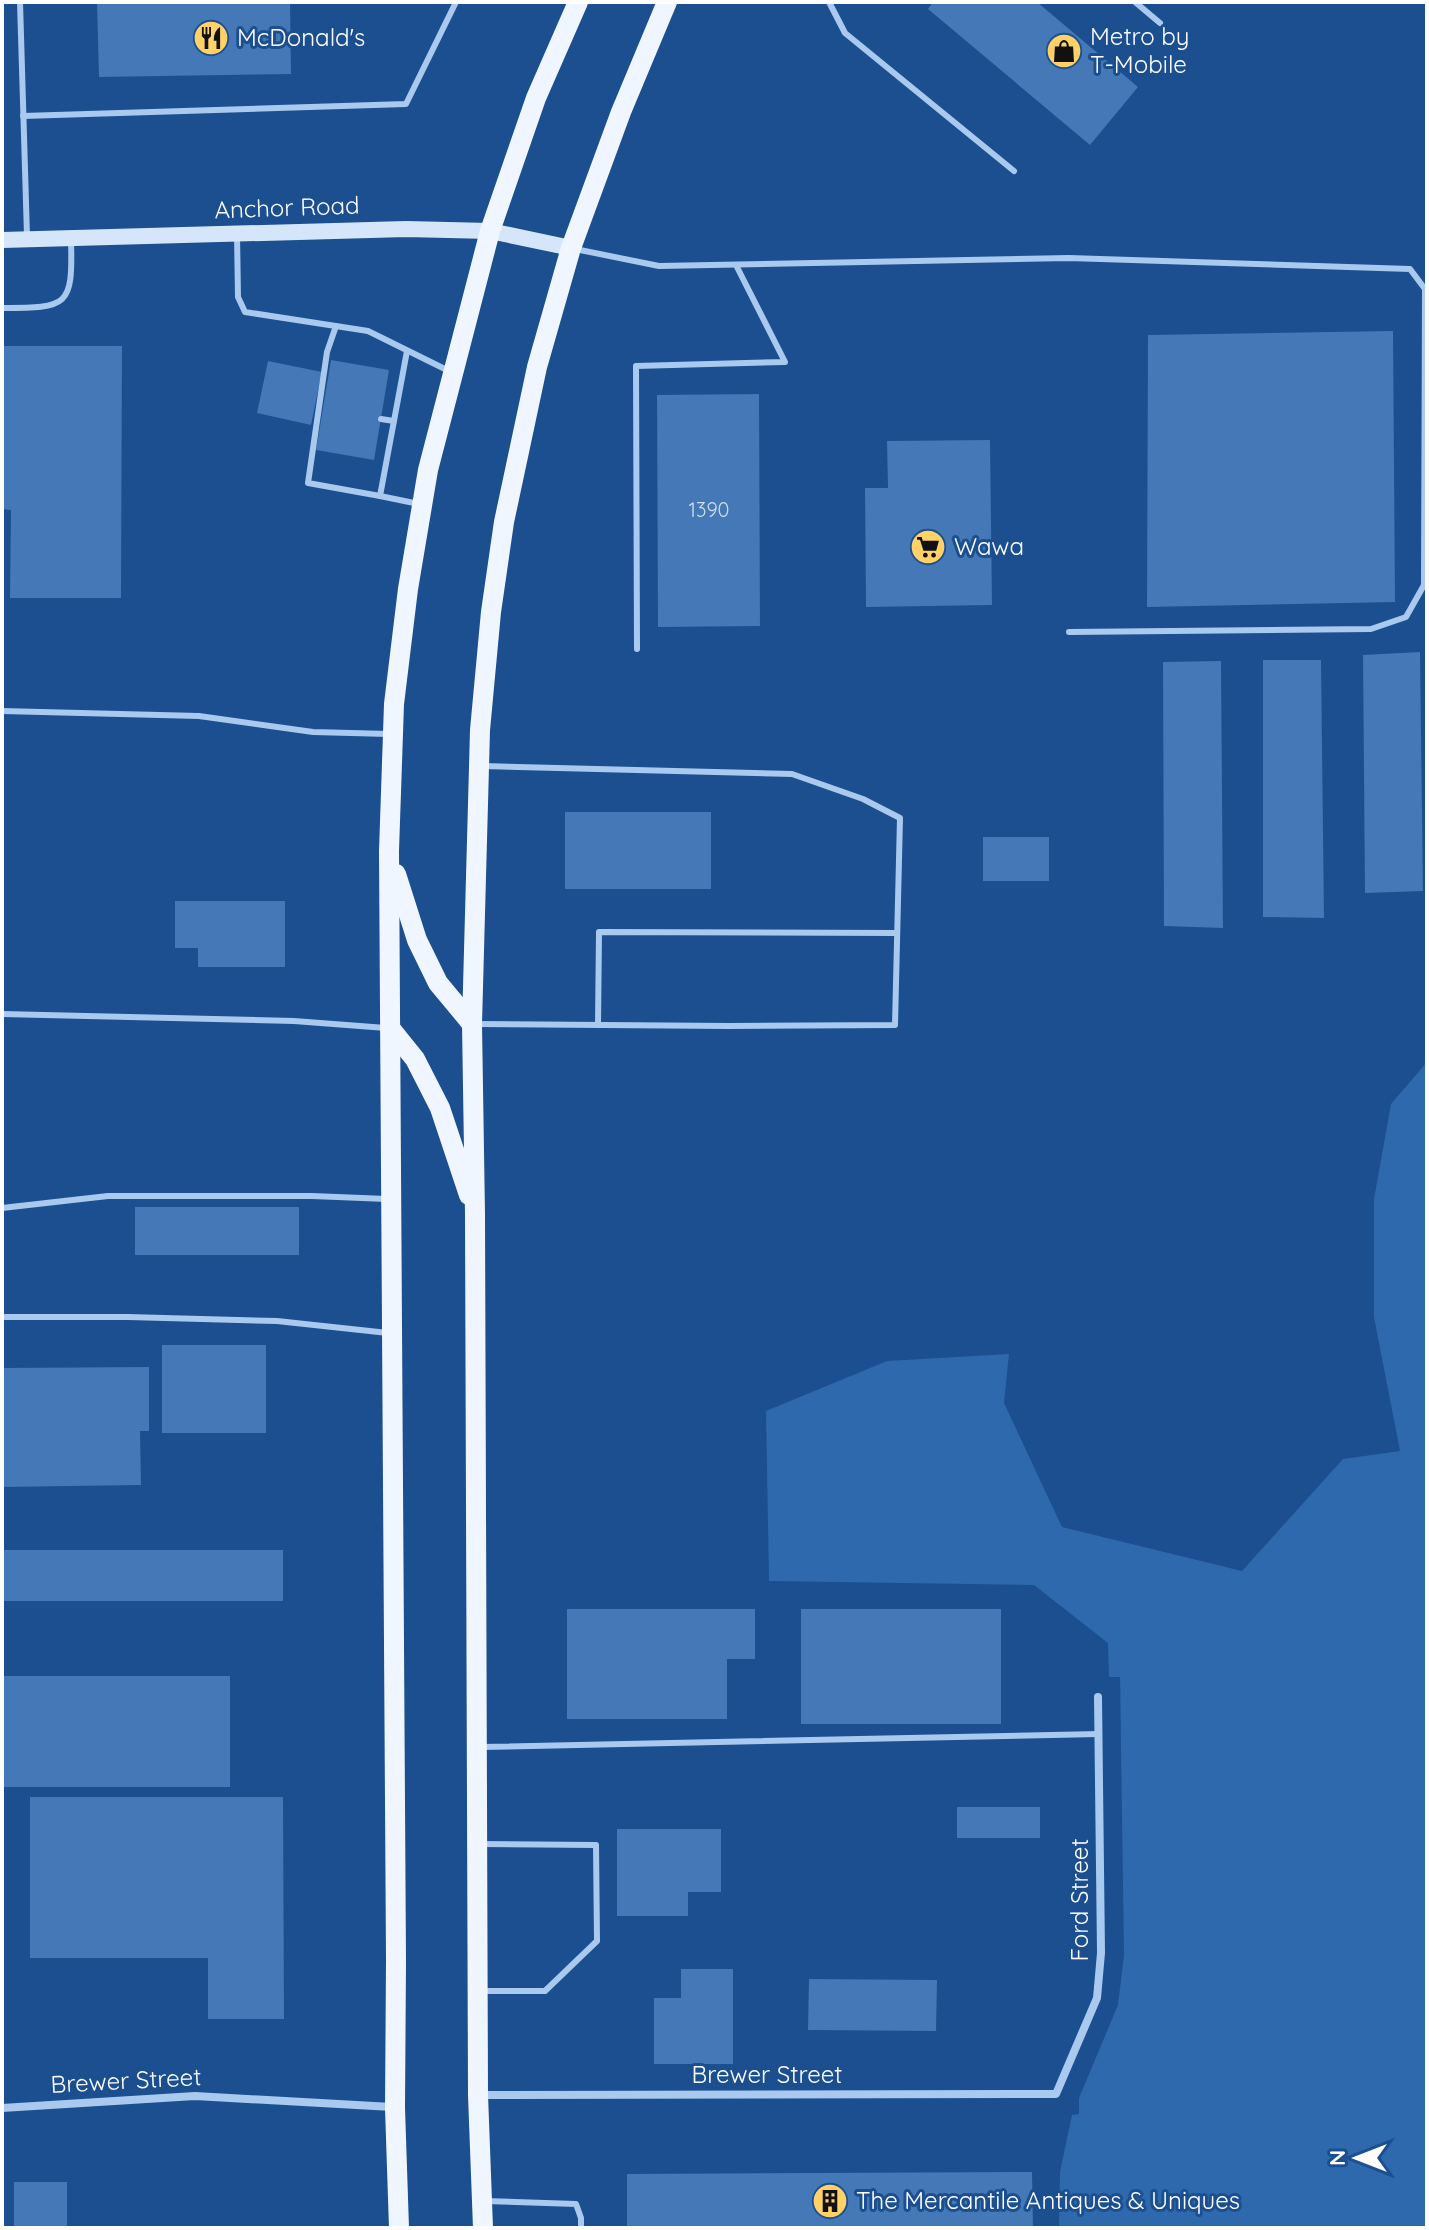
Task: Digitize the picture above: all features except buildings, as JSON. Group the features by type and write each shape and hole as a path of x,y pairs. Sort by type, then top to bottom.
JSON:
{"main road":[{"path":"399,2228 395,2108 389,851 394,704 422,504 452,373 490,231 536,98 578,2"},
{"path":"483,2228 478,2095 472,1024 480,730 504,522 537,367 571,248 621,112 667,2"},
{"path":"389,851 417,940 438,983 472,1024"},
{"path":"390,1028 415,1059 440,1108 475,1214"}],"street":[{"name":"Anchor Road","path":"2,240 406,229 490,231 571,248"},
{"name":"Ford Street","path":"1056,2094 1097,1998 1101,1953 1098,1697"},
{"name":"Brewer Street","path":"478,2095 1056,2094"},
{"name":"Brewer Street","path":"2,2108 195,2096 395,2108"}],"lane":[{"path":"20,2 27,239"},
{"path":"23,116 406,104 456,2"},
{"path":"829,2 845,33 1014,171"},
{"path":"1135,2 1160,23"},
{"path":"237,234 238,297 245,312 368,331 452,373"},
{"path":"2,308 36,308 57,303 67,296 72,277 71,239"},
{"path":"571,248 659,266 1069,258 1410,269 1425,289 1424,585 1406,617 1371,629 1069,632"},
{"path":"637,649 636,366 785,362 736,265"},
{"path":"336,326 327,352 308,483 422,504"},
{"path":"380,496 407,351"},
{"path":"381,419 394,421"},
{"path":"2,711 199,716 313,732 393,734"},
{"path":"472,1024 895,1025 900,818 863,799 792,774 478,765"},
{"path":"598,1025 599,932 897,933"},
{"path":"2,1014 294,1021 390,1028"},
{"path":"2,1208 108,1196 391,1199"},
{"path":"2,1317 277,1321 391,1333"},
{"path":"477,1747 1099,1734"},
{"path":"478,1844 596,1845 597,1941 545,1991 478,1991"},
{"path":"482,2201 576,2204 581,2228"}],"shaded area":[{"path":"1427,1062 1427,2228 1059,2228 1060,2172 1072,2115 1079,2114 1079,2098 1118,2005 1124,1955 1120,1677 1109,1677 1108,1643 1034,1585 769,1581 766,1411 887,1361 1009,1354 1004,1403 1062,1527 1242,1571 1343,1459 1400,1451 1374,1317 1374,1199 1391,1104"}],"place":[{"name":"McDonald's","path":"211,38"},
{"name":"Metro by T-Mobile","path":"1064,51"},
{"name":"Wawa","path":"928,547"},
{"name":"The Mercantile Antiques & Uniques","path":"830,2201"}]}
